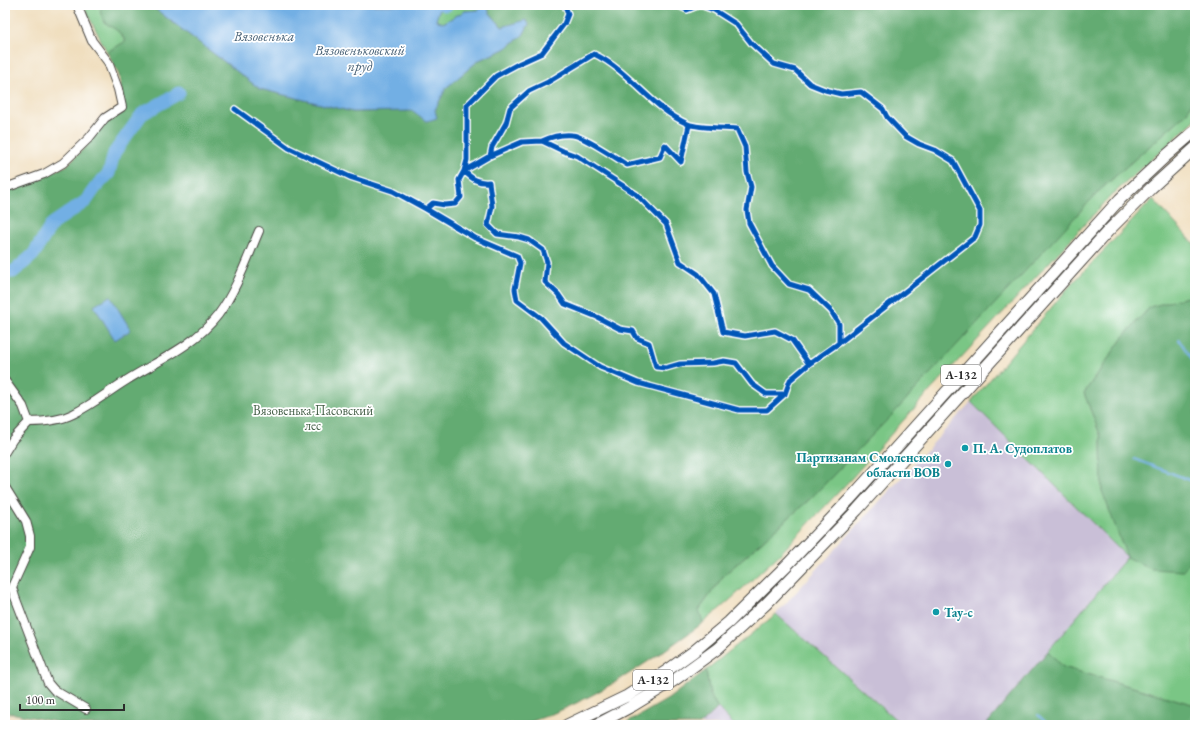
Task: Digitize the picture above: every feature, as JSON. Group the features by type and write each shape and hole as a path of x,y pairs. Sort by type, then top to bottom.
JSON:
{"main road":[{"name":"А-132","path":"567,725 627,696 666,672 729,622 783,569 849,500 1116,204 1167,155 1195,131"},
{"name":"А-132","path":"596,725 632,706 673,681 717,649 766,604 857,510 1108,231 1151,188 1195,148"}],"street":[{"path":"5,188 44,174 63,163 89,138 106,118 122,107 118,89 108,62 92,41 77,5"},
{"path":"5,452 13,439 29,422 48,422 72,415 129,379 167,358 199,336 218,315 230,294 259,231"},
{"path":"5,381 23,406 29,422"},
{"path":"5,487 26,521 30,536 30,547 12,587 15,597 48,683 54,690 86,709"}],"shaded area":[{"path":"971,402 1127,557 986,725 902,725 776,614"},
{"path":"718,708 734,725 700,725"}],"green space":[{"path":"83,5 103,5 100,11 104,22 118,31 126,42 107,52"},
{"name":"Вязовенька-Пасовский лес","path":"103,5 153,5 154,8 260,89 353,112 435,110 446,88 479,60 505,49 523,35 529,24 502,27 489,12 487,5 1195,5 1195,96 1187,113 1101,189 893,414 811,498 724,575 699,610 703,623 616,682 569,707 520,725 72,725 5,712 5,192 66,166 88,144 101,128 124,112 119,75 107,52 126,41 118,31 104,22 100,11"},
{"path":"441,5 485,5 478,10 465,11 443,23 436,20"},
{"path":"1195,96 1195,120 1110,197 919,403 850,480 779,555 703,623 699,610 724,575 811,498 1101,189 1187,113"},
{"path":"1153,199 1195,245 1195,295 1150,307 1124,336 1084,393 1101,437 1102,491 1182,571 1195,554 1195,705 1063,667 1048,651 1127,557 971,402 1068,288"},
{"path":"1195,295 1195,554 1183,571 1151,569 1127,557 1102,491 1101,437 1084,393 1124,336 1150,307"},
{"path":"776,614 902,725 734,725 718,708 710,696 706,670"},
{"path":"1048,651 1063,667 1195,705 1195,725 986,725"},
{"path":"706,670 710,695 718,708 700,725 623,725 668,699"}],"water":[{"name":"Вязовеньковский пруд","path":"153,5 441,5 436,20 443,23 465,11 478,10 487,5 489,12 502,27 526,20 529,24 523,35 505,49 479,60 446,88 435,110 437,118 426,121 413,111 353,112 260,89 154,8"},
{"path":"110,296 131,330 115,340 94,306"}],"waterway":[{"name":"Вязовенька","path":"5,272 13,272 33,255 52,224 86,201 95,188 109,173 114,153 142,114 179,93"},
{"path":"1179,340 1195,364"},
{"path":"1134,459 1195,482"},
{"path":"1038,715 1049,725"}],"cycle path":[{"path":"565,5 568,14 564,24 542,53 496,76 467,105 467,160 464,171 459,180 461,197 455,204 445,205 433,203 426,209 475,238 517,256 520,263 515,289 517,300 541,318 564,343 600,367 638,383 739,410 767,410 785,394 790,380 809,364 839,343 975,237 980,225 980,211 953,161 935,150 919,144 905,136 887,117 883,109 861,92 841,94 810,84 795,70 774,64 752,44 736,24 714,10 700,5 687,10 677,5"},
{"path":"490,156 492,147 506,123 510,108 529,91 548,82 594,54 619,70 663,109 688,124 704,127 737,129 745,147 747,172 751,187 747,210 749,223 772,266 789,284 809,290 831,311 839,324 839,343"},
{"path":"235,109 289,148 350,177 393,191 426,209"},
{"path":"542,141 560,135 577,136 627,165 660,157 665,145 681,162 689,125"},
{"path":"785,394 766,394 752,384 736,363 724,361 713,363 680,364 666,368 656,367 649,343 637,338 633,331 620,329 597,317 565,304 558,294 545,282 547,262 543,250 529,240 497,234 488,225 492,206 489,182 475,180 464,171 490,156 522,142 542,141 577,156 636,194 666,224 680,262 698,274 714,294 723,332 745,336 775,331 792,340 809,364"}],"place":[{"name":"П. А. Судоплатов","path":"965,448"},
{"name":"Партизанам Смоленской области ВОВ","path":"948,464"},
{"name":"Тау-с","path":"936,612"}]}
